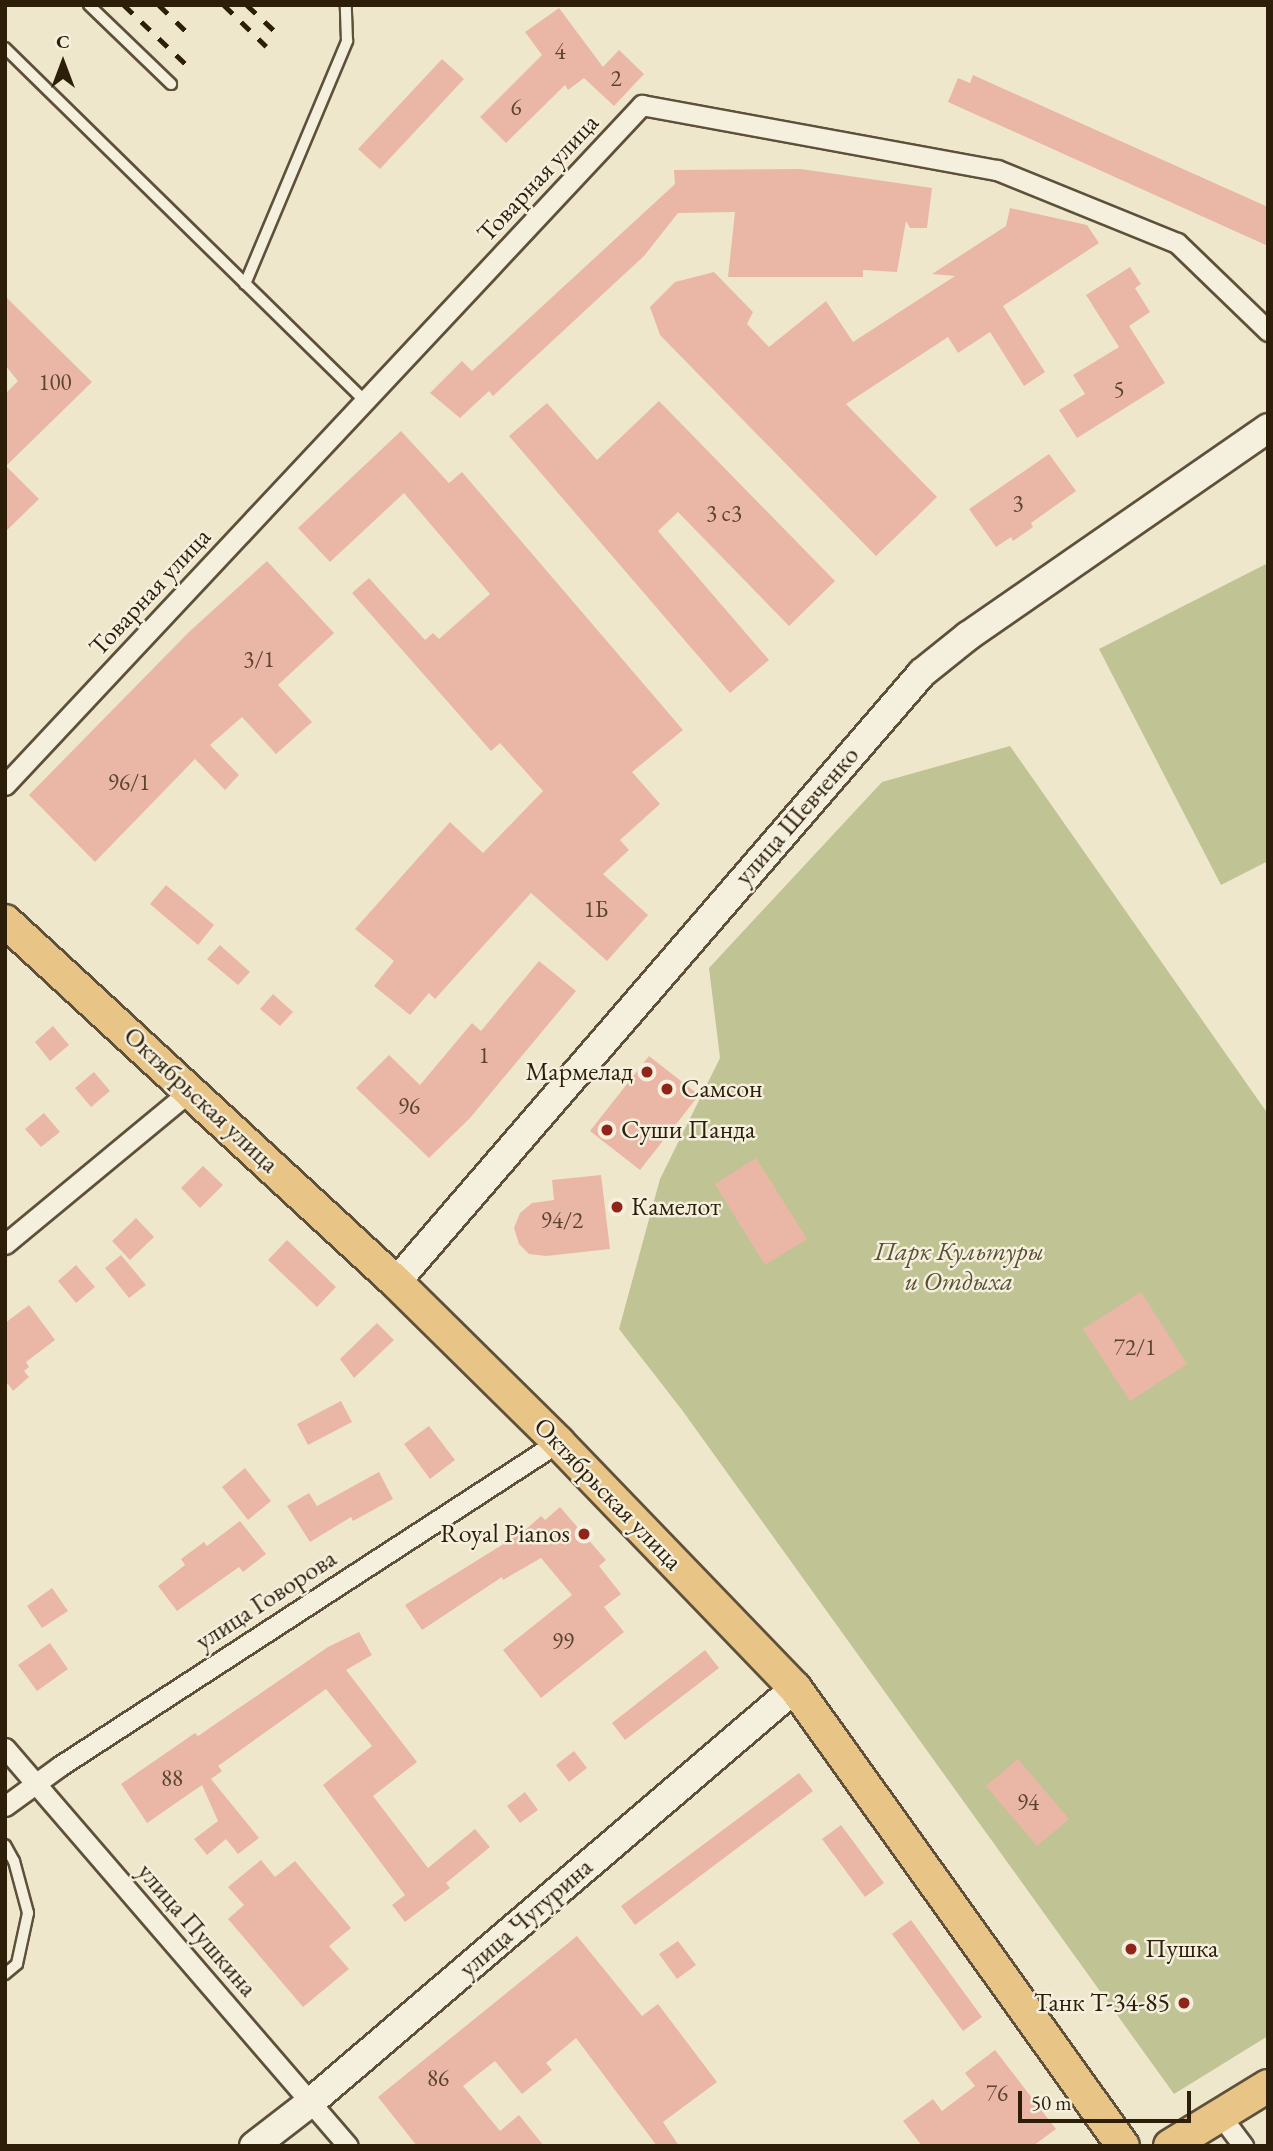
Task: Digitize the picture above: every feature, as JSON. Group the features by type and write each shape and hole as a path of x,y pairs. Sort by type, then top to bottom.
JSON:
{"main road":[{"name":"Октябрьская улица","path":"5,921 396,1282 558,1442 795,1688 1123,2146"},
{"path":"1170,2146 1268,2086"}],"street":[{"name":"Товарная улица","path":"5,785 642,105 997,170 1177,243 1268,331"},
{"name":"улица Шевченко","path":"396,1282 922,673 968,636 1268,428"},
{"path":"5,1244 191,1090"},
{"name":"улица Говорова","path":"5,1806 35,1783 558,1442"},
{"name":"улица Чугурина","path":"254,2146 311,2102 795,1688"},
{"name":"улица Пушкина","path":"5,1748 348,2146"},
{"path":"1220,2115 1243,2146"}],"lane":[{"path":"89,5 171,84"},
{"path":"245,284 347,41 346,5"},
{"path":"5,48 365,401"},
{"path":"5,1844 14,1861 28,1913 17,1965 5,1974"}],"green space":[{"path":"1268,563 1268,861 1221,885 1099,649"},
{"name":"Парк Культуры и Отдыха","path":"1010,746 1268,1114 1268,2036 1174,2094 682,1410 619,1329 660,1179 720,1058 709,968 882,782"}],"building":[{"path":"559,8 603,67 619,50 644,74 614,106 584,78 568,90 565,85 506,143 480,117 542,55 525,32"},
{"path":"442,59 464,79 380,169 358,149"},
{"path":"973,75 1268,207 1268,246 948,102 958,78 970,83"},
{"path":"801,169 932,188 927,228 910,228 906,221 897,272 863,270 863,277 728,277 735,212 678,213 644,256 493,396 489,391 460,418 430,393 462,361 472,371 675,184 674,170"},
{"path":"1010,208 1087,225 1099,243 1003,306 1045,372 1024,386 990,332 958,353 948,337 846,404 937,497 876,556 660,335 650,307 675,282 714,272 753,312 747,324 769,347 826,301 853,342 955,276 932,274 1006,226"},
{"path":"1130,267 1141,284 1135,288 1150,312 1129,326 1165,383 1077,438 1059,410 1085,394 1073,375 1119,347 1086,295"},
{"path":"5,296 92,382 6,466 39,499 5,532 5,394 18,381 5,365"},
{"path":"659,401 835,581 789,626 678,512 658,531 769,660 730,693 509,436 547,403 597,460"},
{"path":"401,431 449,483 462,472 683,730 632,772 660,804 620,840 629,850 603,874 648,915 607,961 531,893 435,999 429,993 410,1015 374,986 394,961 355,929 450,822 483,853 543,791 500,743 491,751 352,593 369,578 425,640 433,633 439,639 490,594 404,493 330,562 298,528"},
{"path":"1049,454 1076,491 1031,523 1033,527 1013,541 1011,537 996,547 969,509"},
{"path":"267,561 334,633 278,685 312,722 276,754 242,717 210,745 239,775 225,790 195,759 95,862 29,795 189,632"},
{"path":"166,885 214,925 198,945 150,904"},
{"path":"220,945 250,972 238,985 207,959"},
{"path":"539,961 576,991 470,1118 429,1158 356,1088 389,1055 420,1085 472,1023 481,1031"},
{"path":"273,994 293,1012 280,1026 260,1009"},
{"path":"53,1026 69,1045 50,1061 35,1042"},
{"path":"649,1056 699,1095 640,1170 590,1131"},
{"path":"94,1072 110,1091 91,1107 75,1088"},
{"path":"44,1113 60,1132 41,1147 25,1129"},
{"path":"756,1158 807,1239 765,1265 715,1184"},
{"path":"203,1166 223,1185 200,1208 181,1188"},
{"path":"601,1175 610,1249 546,1256 529,1254 519,1244 514,1228 520,1213 532,1203 554,1200 552,1180"},
{"path":"136,1218 154,1237 130,1260 112,1241"},
{"path":"287,1240 336,1287 317,1307 268,1260"},
{"path":"121,1255 146,1285 129,1298 105,1268"},
{"path":"76,1265 95,1287 76,1303 58,1281"},
{"path":"1141,1292 1187,1364 1130,1401 1083,1329"},
{"path":"29,1305 55,1340 26,1362 29,1367 24,1371 29,1377 13,1391 8,1384 5,1386 5,1323"},
{"path":"377,1323 394,1340 354,1378 340,1359"},
{"path":"341,1401 352,1422 308,1445 297,1424"},
{"path":"429,1426 455,1460 430,1479 404,1444"},
{"path":"245,1468 271,1501 248,1520 222,1487"},
{"path":"379,1472 393,1499 353,1521 351,1517 310,1542 287,1506 309,1493 317,1506"},
{"path":"560,1507 606,1560 599,1566 621,1594 604,1607 624,1632 541,1698 503,1650 572,1595 541,1558 503,1580 502,1577 422,1630 405,1605 523,1532 541,1516 545,1520"},
{"path":"240,1521 266,1554 243,1572 239,1567 177,1611 158,1586 185,1565 181,1559 204,1542 207,1546"},
{"path":"52,1588 68,1611 42,1628 27,1606"},
{"path":"359,1632 372,1655 346,1670 417,1762 373,1796 428,1868 475,1829 490,1847 446,1883 450,1888 405,1922 392,1905 405,1895 323,1785 372,1746 326,1689 218,1766 222,1771 211,1779 259,1838 238,1854 226,1839 207,1855 194,1839 218,1821 202,1785 147,1823 121,1784 195,1733 198,1736 328,1647"},
{"path":"50,1643 68,1669 37,1691 18,1665"},
{"path":"705,1650 719,1668 625,1740 612,1723"},
{"path":"574,1751 587,1768 569,1782 556,1765"},
{"path":"1018,1759 1069,1819 1037,1846 986,1786"},
{"path":"799,1773 813,1791 635,1925 621,1906"},
{"path":"525,1792 538,1810 520,1823 507,1806"},
{"path":"841,1825 884,1883 865,1897 822,1839"},
{"path":"261,1860 275,1877 295,1861 351,1928 329,1946 349,1969 303,2007 228,1919 244,1905 228,1887"},
{"path":"911,1920 982,2017 963,2031 892,1934"},
{"path":"577,1936 642,2016 658,2004 717,2082 663,2122 679,2146 657,2146 576,2038 546,2063 552,2070 522,2094 495,2061 463,2086 500,2131 519,2115 544,2146 417,2146 378,2097"},
{"path":"678,1941 696,1965 677,1979 659,1954"},
{"path":"995,2050 1056,2129 1033,2146 922,2146 903,2121 933,2099 942,2111 975,2086 965,2073"}],"railway":[{"path":"124,5 192,70"},
{"path":"159,5 193,38"},
{"path":"224,5 266,46"},
{"path":"247,5 279,35"}],"place":[{"name":"Мармелад","path":"647,1072"},
{"name":"Самсон","path":"667,1089"},
{"name":"Суши Панда","path":"607,1130"},
{"name":"Камелот","path":"617,1207"},
{"name":"Royal Pianos","path":"584,1534"},
{"name":"Пушка","path":"1131,1949"},
{"name":"Танк Т-34-85","path":"1184,2003"}]}
